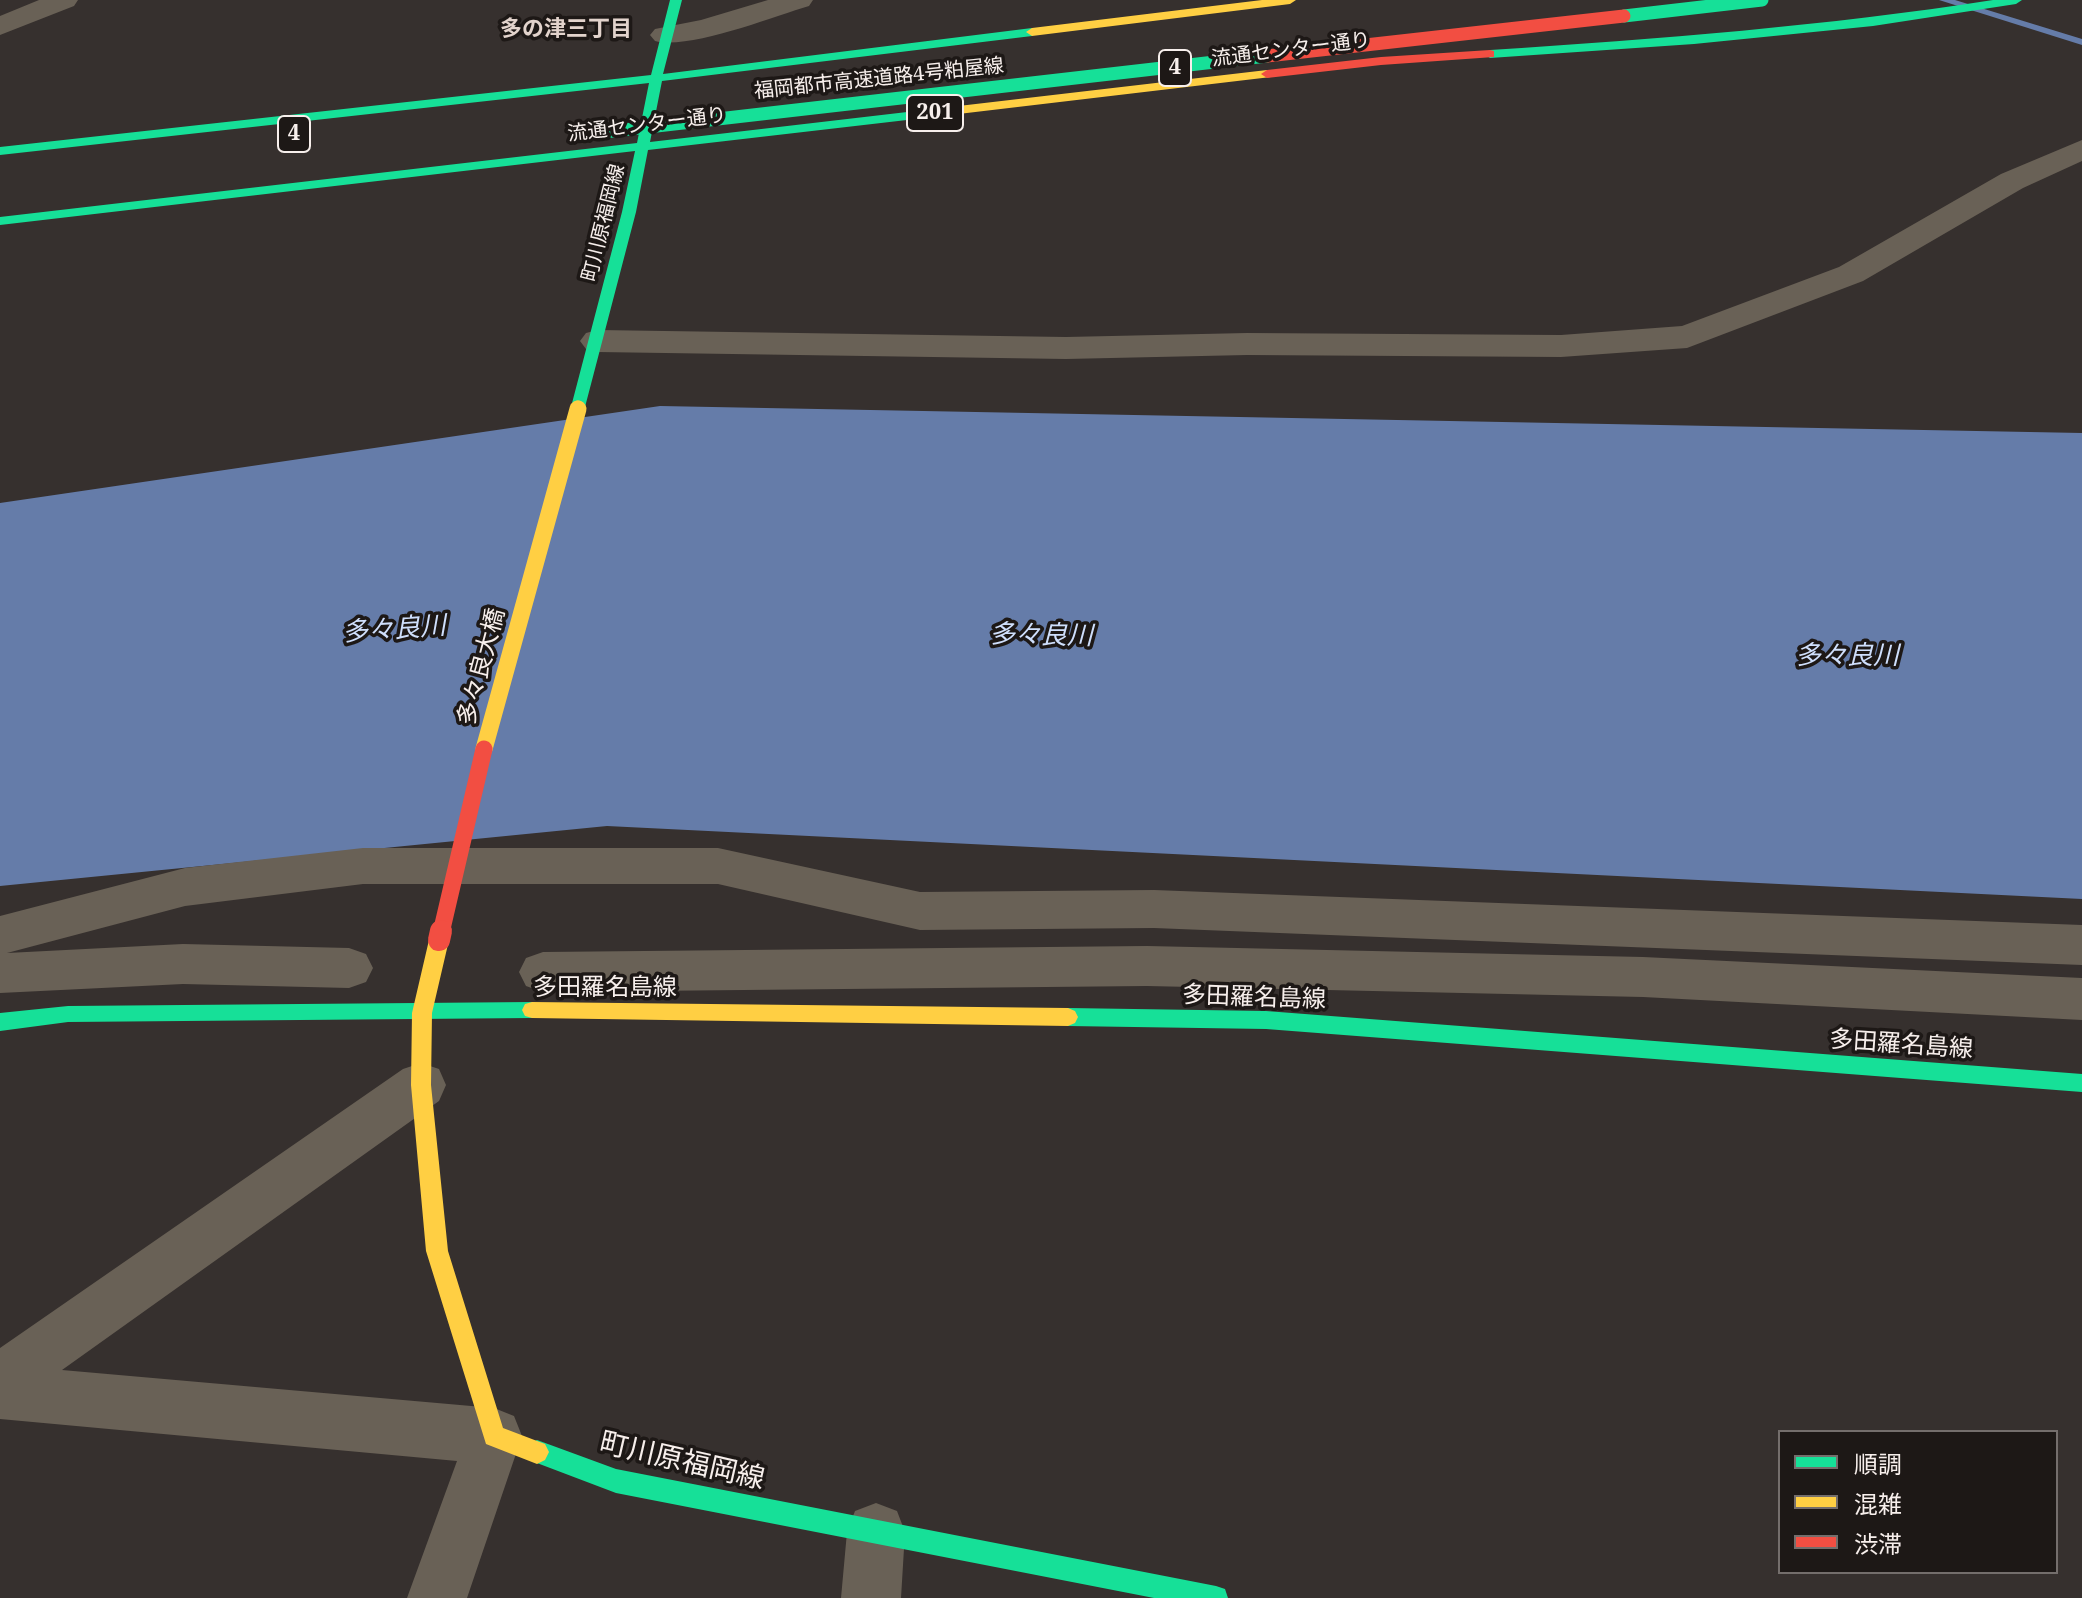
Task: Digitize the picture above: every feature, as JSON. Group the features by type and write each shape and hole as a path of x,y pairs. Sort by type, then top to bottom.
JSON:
{"main road":[{"name":"町川原福岡線","path":"578,407 598,341 644,147 665,35 676,0"},
{"name":"流通センター通り","path":"0,151 657,78 1290,0"},
{"name":"福岡都市高速道路4号粕屋線","path":"572,136 1762,0"},
{"name":"流通センター通り","path":"0,221 1381,61 1694,40 1873,22 2016,0"},
{"path":"635,101 666,98"},
{"name":"4","path":"0,161 465,118"},
{"name":"多々良大橋","path":"422,1013 473,789 578,407"},
{"name":"多田羅名島線","path":"0,1022 68,1014 558,1010 1266,1020 2082,1083"},
{"path":"422,1013 421,1085 437,1251 494,1436"},
{"name":"町川原福岡線","path":"494,1436 616,1481 1216,1598"}],"street":[{"path":"0,26 64,0"},
{"path":"665,35 705,28 799,0"},
{"path":"598,341 1066,348 1247,344 1561,346 1687,337 1851,274 2012,181 2082,149"},
{"path":"0,935 185,887 363,866 718,866 920,911 1154,909 2082,945"},
{"path":"0,973 183,964 349,968"},
{"path":"543,972 1147,966 1643,977 2082,999"},
{"path":"0,1381 421,1085"},
{"path":"0,1392 494,1436 437,1598"},
{"path":"871,1598 876,1532"}],"water":[{"name":"多々良川","path":"660,406 2082,433 2082,899 607,826 0,886 0,503"}],"waterway":[{"path":"1944,0 2082,42"}],"traffic: fast":[{"path":"578,407 629,212 665,35 676,0"},
{"path":"1624,16 1762,0"},
{"path":"1490,54 1694,40 1873,22 2016,0"},
{"path":"0,151 657,78 1032,32"},
{"path":"587,134 1267,56"},
{"path":"0,221 950,111"},
{"path":"0,1022 68,1014 532,1010"},
{"path":"1068,1017 1266,1020 2082,1083"},
{"path":"537,1452 616,1481 1216,1598"}],"traffic: slow":[{"path":"1032,32 1290,0"},
{"path":"950,111 1267,74"},
{"path":"484,749 578,407"},
{"path":"439,940 422,1013 421,1085 437,1251 494,1436 537,1452"},
{"path":"532,1010 1068,1017"}],"traffic: jam":[{"path":"1267,56 1624,16"},
{"path":"1267,74 1381,61 1490,54"},
{"path":"439,940 484,749"}],"district":[{"name":"多の津三丁目","path":"566,30"}]}
